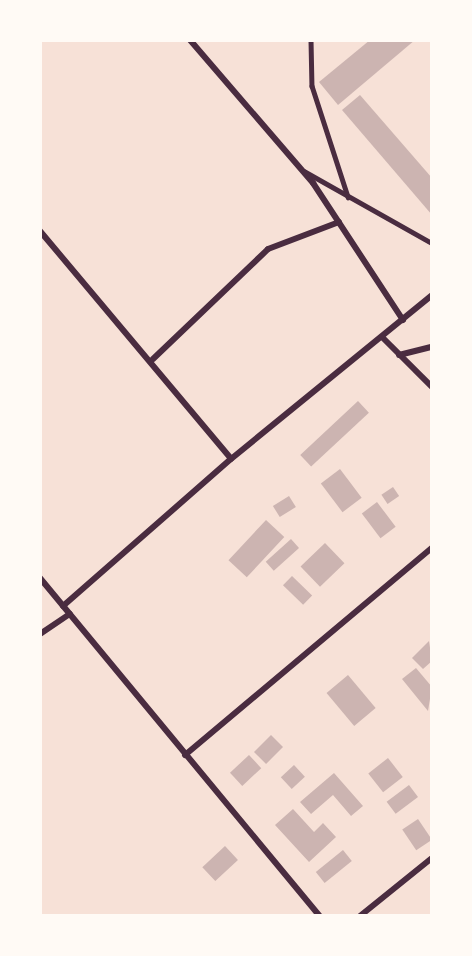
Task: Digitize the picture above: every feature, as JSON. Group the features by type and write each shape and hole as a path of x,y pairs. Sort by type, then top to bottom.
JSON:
{"street":[{"path":"190,40 299,168 339,222 403,320"},
{"path":"153,359 267,249 339,222"},
{"path":"40,231 153,359 231,459"},
{"path":"63,606 231,459 432,295"},
{"path":"382,338 432,387"},
{"path":"399,355 432,347"},
{"path":"185,755 432,548"},
{"path":"40,578 320,915"},
{"path":"40,634 70,614"},
{"path":"360,915 432,858"}],"lane":[{"path":"311,40 312,86 348,196"},
{"path":"299,168 432,243"}],"building":[{"path":"370,40 415,40 338,105 319,82"},
{"path":"360,95 432,178 432,215 342,110"},
{"path":"358,401 369,413 311,467 300,455"},
{"path":"340,469 362,498 342,512 321,483"},
{"path":"393,487 399,496 388,504 381,495"},
{"path":"289,496 296,507 280,517 273,506"},
{"path":"377,502 396,527 380,538 362,513"},
{"path":"266,520 284,537 247,577 228,560"},
{"path":"291,539 299,548 274,571 266,562"},
{"path":"325,543 344,563 320,587 301,567"},
{"path":"292,576 312,595 303,605 283,585"},
{"path":"429,641 432,661 423,669 412,658"},
{"path":"416,668 432,687 428,711 402,679"},
{"path":"348,675 376,708 354,726 327,693"},
{"path":"271,735 283,747 266,764 254,752"},
{"path":"249,755 261,768 242,786 230,773"},
{"path":"388,758 403,777 383,792 368,773"},
{"path":"294,765 305,777 292,789 281,777"},
{"path":"334,773 363,806 351,816 333,795 311,814 300,802"},
{"path":"409,785 418,797 396,814 387,802"},
{"path":"293,809 314,832 323,823 336,837 309,862 275,825"},
{"path":"418,819 432,840 416,850 402,830"},
{"path":"225,846 238,860 215,881 202,867"},
{"path":"343,850 352,861 325,883 316,872"}]}
